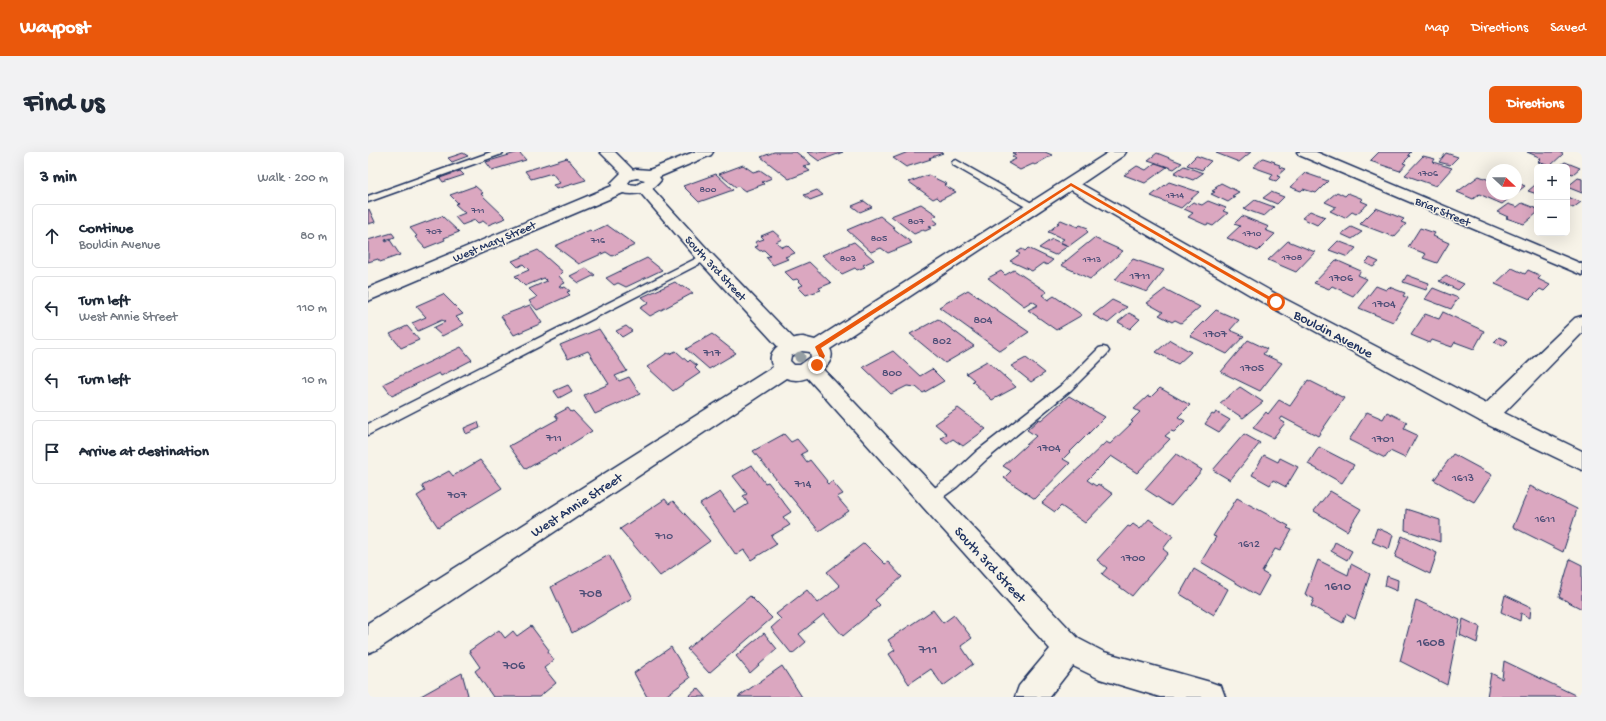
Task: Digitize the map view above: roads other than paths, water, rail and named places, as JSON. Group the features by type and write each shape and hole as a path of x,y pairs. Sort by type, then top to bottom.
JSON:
{"street":[{"path":"607,152 626,181 628,190 706,152"},
{"name":"Briar Street","path":"1304,152 1582,270"},
{"path":"814,358 813,345 802,344 787,358 797,372 814,358 1071,184 1113,153"},
{"name":"West Mary Street","path":"368,295 626,181"},
{"name":"South 3rd Street","path":"647,181 705,257 787,358"},
{"name":"Bouldin Avenue","path":"1071,184 1276,302 1488,415 1582,460"},
{"path":"1488,415 1582,322"},
{"name":"West Annie Street","path":"368,638 787,358"},
{"name":"South 3rd Street","path":"814,358 931,498 1069,649 1100,665 1210,697"},
{"path":"1030,697 1069,649"}],"lane":[{"path":"368,199 499,152"},
{"path":"956,163 1034,208"},
{"path":"368,430 705,257"},
{"path":"931,498 952,484 982,455 1067,387 1103,351"}]}
